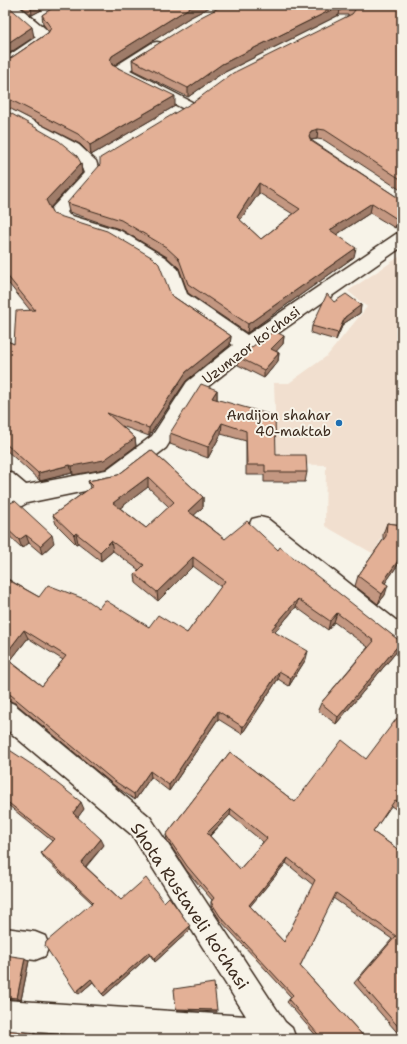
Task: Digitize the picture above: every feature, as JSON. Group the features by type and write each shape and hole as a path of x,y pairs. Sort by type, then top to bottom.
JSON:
{"street":[{"path":"5,65 44,38 42,33 9,5"},
{"path":"31,24 44,16"},
{"path":"170,38 119,70 189,106"},
{"path":"176,114 202,97"},
{"path":"5,111 97,161 92,174 58,211 62,219 115,235 160,262 169,269 179,298 247,345"},
{"name":"Uzumzor koʻchasi","path":"14,500 110,478 159,442 194,388 247,345 402,238"},
{"path":"5,480 14,500"},
{"path":"260,526 402,639"},
{"name":"Shota Rustaveli ko'chasi","path":"5,712 141,826 277,1036"},
{"path":"5,942 35,946"},
{"name":"Shota Rustaveli ko'chasi","path":"5,1015 277,1036"}],"shaded area":[{"name":"Andijon shahar 40-maktab","path":"402,255 402,534 384,533 374,554 325,526 326,465 277,464 274,383 289,383 327,356 367,307 348,291"}],"building":[{"path":"5,5 7,5 32,27 5,45"},
{"path":"57,5 195,5 112,56 110,60 112,65 175,96 90,145 78,134 5,97 5,60 8,60 48,33 51,28 42,15"},
{"path":"224,5 341,5 222,64 188,88 132,60 201,17"},
{"path":"341,5 402,5 402,180 325,130 318,129 311,131 309,136 311,141 397,197 402,198 402,215 397,219 372,203 330,230 356,248 248,324 188,284 179,259 166,247 121,220 67,203 100,165 100,158 195,101 233,73 352,14 355,10 353,6","holes":["259,183 300,209 261,239 237,217"]},
{"path":"5,110 59,141 77,156 81,163 46,200 53,214 107,231 153,258 159,264 171,295 231,336 186,372 149,428 107,413 135,438 104,460 72,466 70,465 38,473 5,443 5,437 9,434 5,433 5,340 14,344 16,311 35,310 5,273"},
{"path":"327,294 334,302 346,294 361,305 345,317 338,333 312,326"},
{"path":"274,331 284,336 271,349 279,353 264,370 238,357"},
{"path":"201,384 217,390 212,398 275,416 276,455 306,455 307,472 265,472 265,465 247,465 246,431 222,423 208,447 170,433"},
{"path":"151,450 203,497 188,511 225,539 247,521 278,550 280,547 401,642 338,717 321,703 374,641 337,613 330,621 298,599 271,630 308,651 291,678 279,671 243,727 218,711 169,785 150,771 134,794 113,780 11,695 5,693 5,658 42,686 66,656 24,630 5,655 5,578 39,597 48,585 87,600 99,608 105,600 149,627 158,615 187,633 225,581 193,557 157,592 135,574 144,565 111,541 100,552 76,533 74,535 53,515 93,486 88,481 118,475","holes":["148,477 174,502 146,528 113,503"]},
{"path":"15,501 52,535 40,546 26,535 19,540 5,527 5,505"},
{"path":"387,523 402,525 402,555 383,582 388,585 382,594 358,576 386,536"},
{"path":"397,718 402,722 402,804 395,800 373,832 402,852 402,1031 358,980 396,936 336,893 300,966 366,1039 322,1039 289,1000 293,995 220,916 211,902 214,898 187,866 166,835 230,752 295,802 342,740 366,759","holes":["231,809 267,838 240,869 207,833","288,858 315,880 284,942 249,905"]},
{"path":"5,747 40,770 81,802 73,813 101,839 81,863 121,900 146,878 164,902 169,897 190,926 154,959 149,952 102,994 91,979 76,992 45,946 46,942 93,902 41,853 54,839 5,800"},
{"path":"5,955 25,958 17,998 5,997"},
{"path":"214,983 217,1010 176,1009 174,989"},
{"path":"5,1030 32,1033 31,1039 5,1039"},
{"path":"104,1037 127,1039 92,1039"}],"place":[{"name":"Andijon shahar 40-maktab","path":"339,423"}]}
